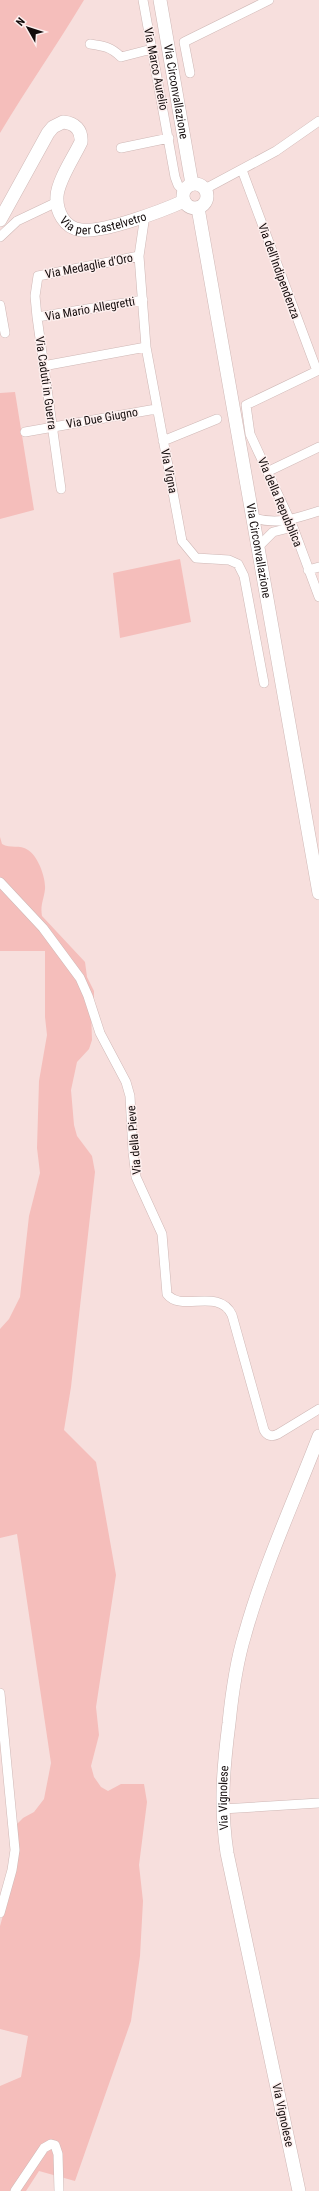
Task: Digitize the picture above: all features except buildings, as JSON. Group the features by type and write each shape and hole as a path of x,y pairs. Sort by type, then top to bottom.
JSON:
{"main road":[{"name":"Via Circonvallazione","path":"160,0 187,192"},
{"name":"Via per Castelvetro","path":"0,220 48,134 58,123 69,122 80,132 81,142 59,187 57,202 59,213 64,220 75,229 82,231 108,227 145,215 187,192"},
{"path":"201,185 205,189 206,200 198,208 190,207 187,192 201,185"},
{"name":"Via Circonvallazione","path":"198,208 319,893"},
{"name":"Via Vignolese","path":"298,2191 227,1853 222,1809 222,1786 232,1696 244,1635 319,1436"}],"street":[{"name":"Via Marco Aurelio","path":"143,0 175,177 178,185 187,192"},
{"path":"190,73 184,42 269,0"},
{"path":"90,44 105,46 114,50 121,57 152,49"},
{"path":"205,189 276,151 319,121"},
{"path":"121,148 169,138"},
{"name":"Via dell'Indipendenza","path":"242,170 318,371"},
{"path":"0,237 17,221 57,202"},
{"name":"Via Vigna","path":"145,215 139,256 146,347 156,409 182,541 196,558 229,560 238,564 244,576 264,683"},
{"name":"Via Medaglie d'Oro","path":"38,276 139,256"},
{"name":"Via Caduti in Guerra","path":"38,276 34,296 62,489"},
{"name":"Via Mario Allegretti","path":"37,318 143,300"},
{"path":"0,305 5,333"},
{"path":"43,366 146,347"},
{"name":"Via della Repubblica","path":"318,371 246,405 250,434 269,471 292,524 319,597"},
{"name":"Via Due Giugno","path":"25,432 156,409"},
{"path":"163,441 217,419"},
{"path":"269,471 319,447"},
{"path":"257,548 273,532 319,511"},
{"path":"252,518 270,523 292,524"},
{"path":"308,570 319,567"},
{"name":"Via della Pieve","path":"0,882 43,928 80,978 88,996 100,1032 126,1082 130,1096 136,1177 162,1234 168,1294 175,1300 219,1302 228,1307 232,1315 264,1430 267,1434 272,1436 278,1434 319,1409"},
{"path":"0,1693 15,1850 12,1870 0,1913"},
{"path":"222,1809 319,1803"},
{"path":"14,2191 44,2148 52,2144 55,2145 58,2154 59,2191"}],"shaded area":[{"path":"0,0 84,0 0,133"},
{"path":"15,392 34,510 0,519 0,393"},
{"path":"180,559 191,622 120,638 113,573"},
{"path":"0,837 2,844 25,848 35,857 41,868 45,884 45,893 41,909 42,916 85,962 87,977 94,991 91,1009 92,1040 89,1049 77,1062 71,1090 74,1125 77,1136 92,1156 95,1172 71,1387 64,1430 96,1462 116,1575 96,1707 99,1735 91,1766 94,1777 101,1787 108,1791 121,1784 144,1784 147,1802 139,1865 143,1901 140,1956 131,2021 75,2181 39,2171 26,2191 0,2191 0,2086 21,2077 28,2036 0,2029 0,1926 18,1862 17,1824 23,1818 34,1812 44,1799 51,1763 17,1534 0,1538 0,1329 9,1319 20,1297 29,1216 40,1173 37,1148 39,1081 47,1035 45,1017 45,951 0,951"}]}
